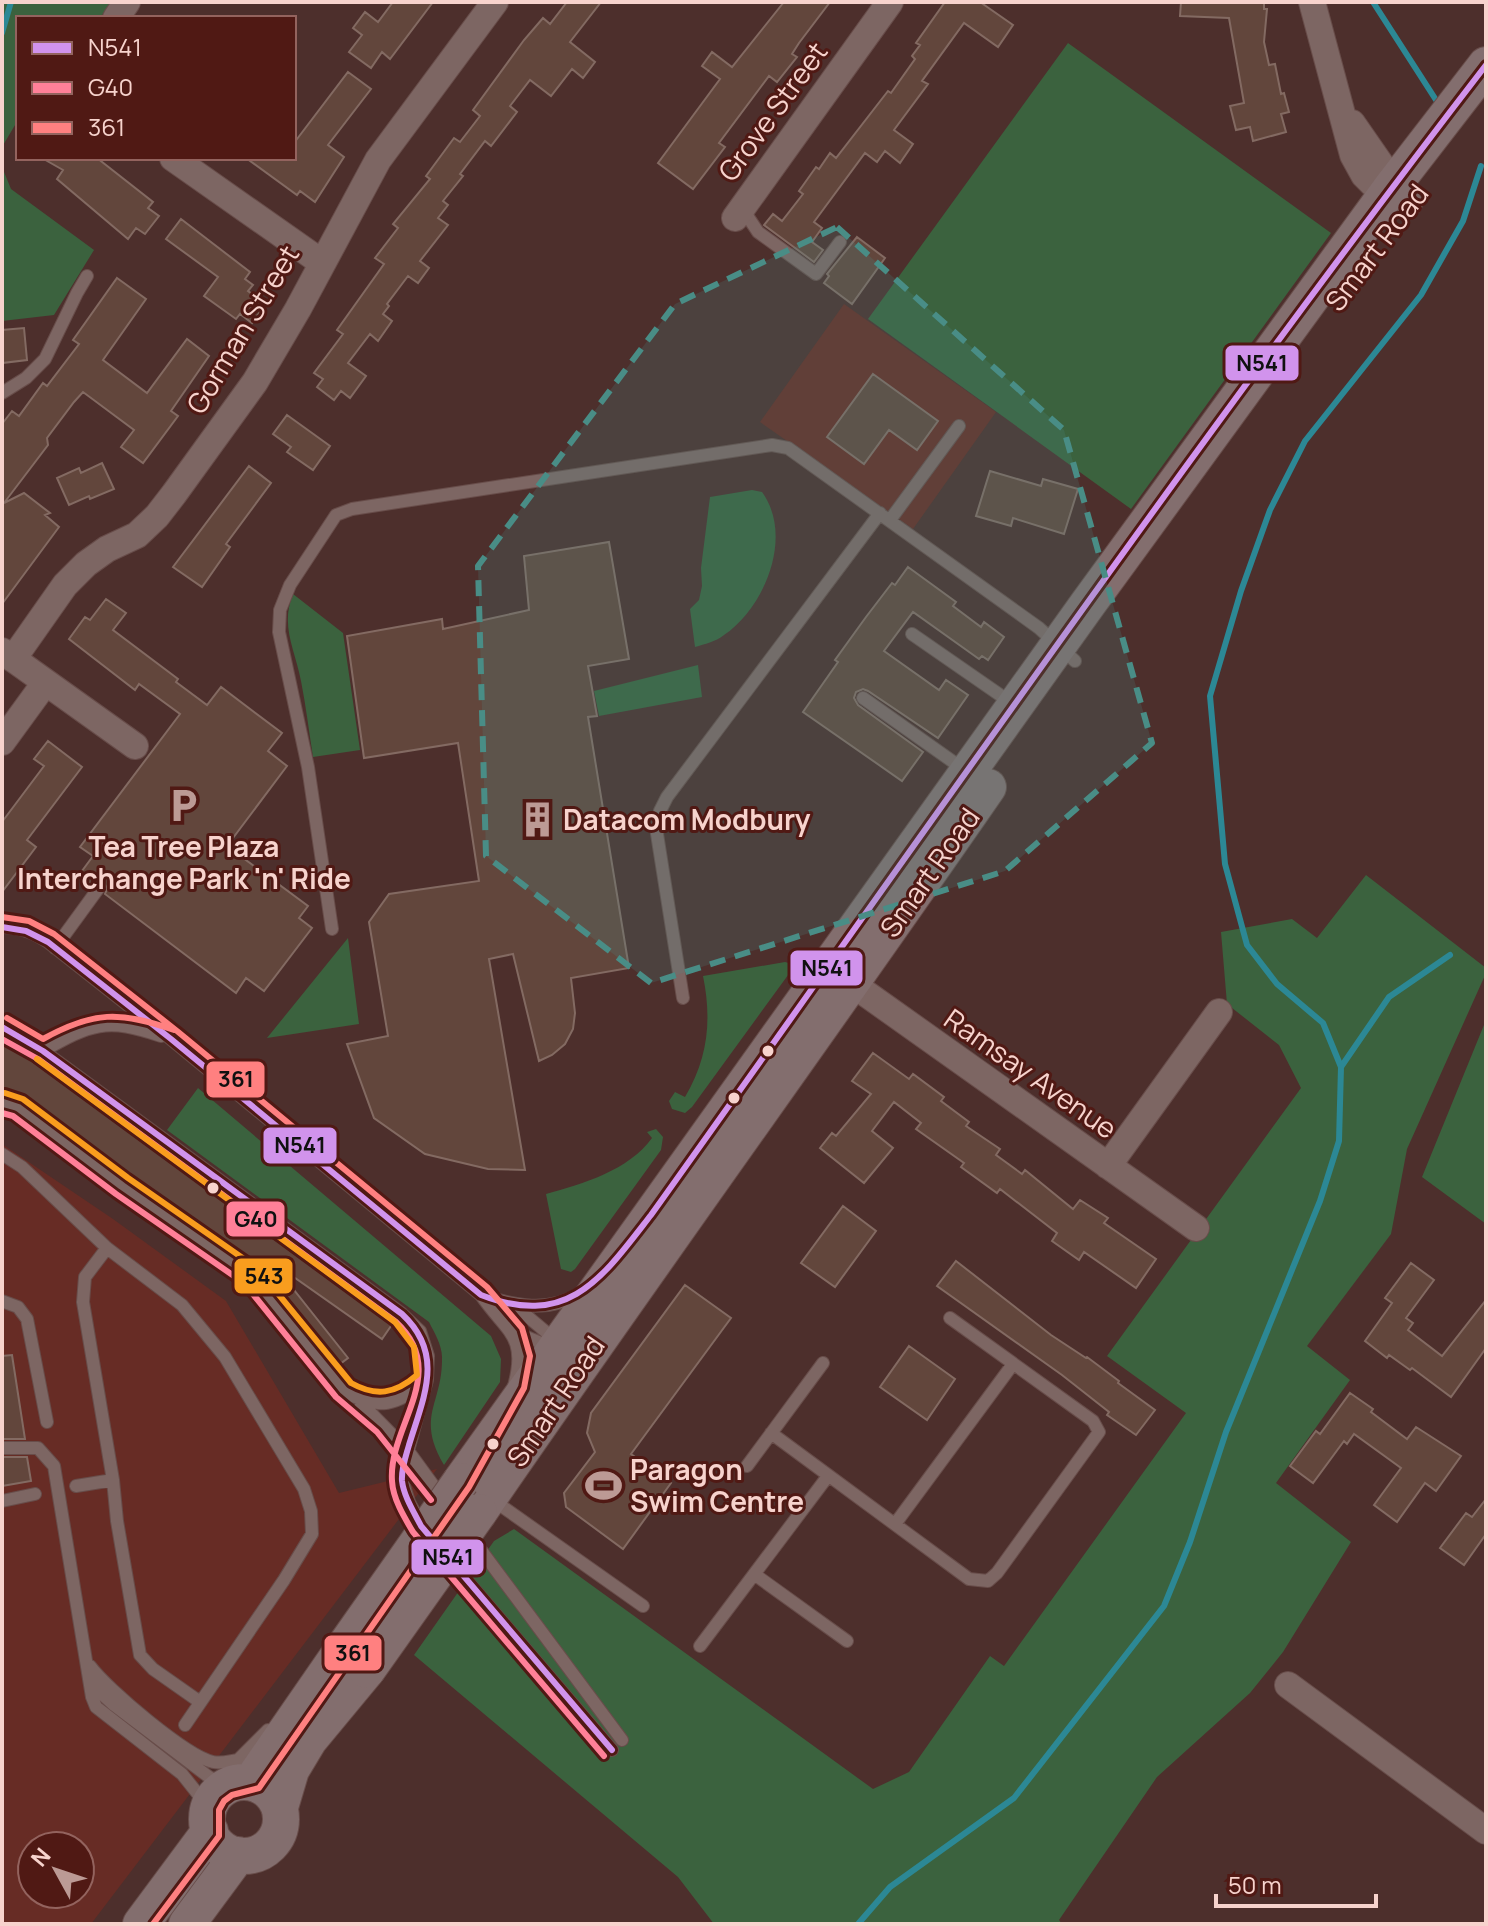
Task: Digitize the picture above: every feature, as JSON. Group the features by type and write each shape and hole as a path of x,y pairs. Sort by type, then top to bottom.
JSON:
{"main road":[{"name":"Smart Road","path":"141,1924 224,1802 356,1658 476,1497 571,1352 841,977 1067,653 1297,351 1486,65"},
{"name":"Smart Road","path":"1400,195 1486,104"},
{"name":"Smart Road","path":"476,1497 524,1447 571,1352 651,1215 841,977 968,772 1015,706 1067,653"},
{"name":"Smart Road","path":"280,1807 291,1770 356,1658"},
{"path":"268,1790 280,1807 280,1828 275,1839 257,1853 238,1855 221,1847 224,1802 268,1790"},
{"path":"187,1924 238,1855"}],"street":[{"name":"Gorman Street","path":"7,655 86,564 107,549 137,535 157,516 255,382 378,160 495,2"},
{"name":"Grove Street","path":"738,213 890,2"},
{"path":"1312,2 1353,155 1373,184 1400,195"},
{"path":"176,160 321,262"},
{"path":"7,655 135,746"},
{"path":"2,742 45,683"},
{"name":"Ramsay Avenue","path":"841,977 1196,1228"},
{"path":"1108,1166 1219,1012"},
{"path":"1288,1685 1486,1831"}],"lane":[{"path":"738,213 758,232 816,274 840,242"},
{"path":"2,393 26,378 45,359 87,276"},
{"path":"683,998 657,834 660,811 667,797 959,426"},
{"path":"332,929 308,767 279,632 280,610 290,585 336,515 352,509 772,445 788,448 1067,653"},
{"path":"912,634 1015,706"},
{"path":"863,698 968,772"},
{"path":"55,948 98,889"},
{"path":"2,927 18,927 34,933 55,948 171,1039 481,1295 512,1331 520,1356 515,1384 476,1497 643,1606"},
{"path":"43,1051 75,1033 103,1023 138,1028 171,1039"},
{"path":"2,1027 43,1051 402,1314 420,1331 428,1356 427,1380 401,1477 409,1502 421,1526 612,1750"},
{"path":"2,1103 17,1107 122,1186 251,1276 344,1391 360,1402 409,1452 622,1740"},
{"path":"2,1154 22,1167 107,1248 182,1305 225,1357 304,1489 311,1511 312,1534 185,1725"},
{"path":"481,1295 515,1306 552,1305 578,1296 601,1278 651,1215"},
{"path":"107,1248 85,1277 83,1302 140,1655 153,1669 200,1702"},
{"path":"2,1301 18,1307 27,1319 47,1422"},
{"path":"515,1306 571,1352"},
{"path":"771,1433 969,1579 988,1581 997,1573 1099,1432 1093,1421 950,1318"},
{"path":"512,1331 571,1352"},
{"path":"524,1447 550,1402 571,1352"},
{"path":"747,1466 823,1363"},
{"path":"895,1524 1013,1364"},
{"path":"360,1402 387,1404 410,1395 427,1380"},
{"path":"2,1446 38,1448 54,1466 96,1707 182,1774 224,1802"},
{"path":"700,1646 828,1476"},
{"path":"76,1486 113,1480"},
{"path":"2,1501 35,1494"},
{"path":"754,1574 847,1641"},
{"path":"88,1663 103,1684 128,1705 197,1754 210,1762 220,1763 238,1760 356,1658"},
{"path":"88,1663 102,1694 209,1777 224,1802"}],"highlighted area":[{"path":"837,227 1064,430 1152,743 1005,871 651,983 486,856 478,566 675,304"}],"shaded area":[{"path":"844,304 996,412 913,529 760,422"},
{"path":"2,1144 226,1301 339,1493 437,1469 91,1924 2,1924"}],"green space":[{"path":"2,2 111,2 101,16 16,16 16,123 2,147"},
{"path":"1068,43 1331,233 1131,509 868,319"},
{"path":"2,167 11,189 94,250 54,315 2,321"},
{"path":"752,490 762,492 771,510 775,549 770,570 752,607 739,623 717,639 695,647 690,609 699,600 702,586 701,568 710,497"},
{"path":"293,594 343,633 360,750 313,757 301,681 288,627"},
{"path":"698,665 702,697 599,716 594,691"},
{"path":"1366,875 1486,968 1486,973 1407,1149 1391,1234 1307,1346 1350,1380 1276,1483 1351,1542 1283,1652 1250,1693 1157,1777 1059,1920 1062,1924 714,1924 678,1877 414,1655 494,1541 514,1529 873,1789 909,1772 990,1656 1004,1666 1186,1413 1107,1356 1301,1088 1279,1045 1227,1004 1221,932 1292,919 1317,938"},
{"path":"348,938 359,1024 267,1038"},
{"path":"785,962 792,964 791,971 692,1107 685,1113 672,1109 669,1101 675,1092 685,1097 703,1053 707,1008 703,976"},
{"path":"1486,1020 1486,1224 1422,1177"},
{"path":"198,1088 491,1336 501,1359 500,1382 444,1465 436,1448 431,1422 439,1387 442,1352 429,1322 167,1130"},
{"path":"656,1129 663,1137 661,1150 575,1269 571,1272 561,1269 546,1194 618,1167 652,1138 647,1132"}],"building":[{"path":"393,2 433,2 390,59 382,52 371,68 349,52 362,35 353,28 365,12 378,22"},
{"path":"567,2 601,2 570,42 595,62 583,78 572,69 551,96 530,80 510,106 517,112 491,146 485,141 443,201 448,205 438,218 448,225 420,261 429,268 418,283 408,276 383,314 392,321 378,341 370,334 348,363 366,376 350,398 341,391 334,400 317,387 323,379 314,373 343,334 337,330 384,264 375,258 398,228 393,224 430,179 426,176 454,138 460,142 480,116 473,110 524,40 543,18 550,24"},
{"path":"784,2 830,2 792,54 797,57 777,82 769,76 719,143 725,147 693,189 658,163 720,79 702,66 712,52 732,67"},
{"path":"945,2 980,2 1013,25 998,47 964,23 922,81 928,84 894,130 913,144 900,163 885,151 877,162 865,153 814,222 822,228 812,242 823,250 814,262 764,225 773,214 782,221 803,194 799,191 816,167 819,169 830,153 836,158 888,91 891,93 915,59 912,56 920,45 916,43"},
{"path":"1181,2 1264,2 1264,9 1267,9 1264,42 1269,65 1275,64 1281,94 1284,93 1289,112 1281,114 1286,132 1253,141 1250,127 1236,130 1230,106 1244,103 1229,18 1180,16"},
{"path":"348,72 371,89 328,145 344,157 315,202 300,191 297,195 249,160 296,160 296,140"},
{"path":"46,160 100,160 153,202 148,208 159,216 145,234 136,228 128,239 57,179 63,170"},
{"path":"181,219 250,272 245,279 253,285 248,291 266,304 252,323 240,314 236,319 204,296 218,277 166,239"},
{"path":"857,237 885,258 852,304 824,283 829,276 827,274"},
{"path":"117,278 146,299 103,360 147,393 187,339 209,356 171,411 178,416 143,463 121,447 134,430 83,392 74,402 47,438 48,445 4,503 24,493 50,513 45,515 59,527 2,604 2,424 12,411 19,416 43,383 47,386 79,344 73,340"},
{"path":"24,328 27,360 2,363 2,330"},
{"path":"873,374 938,421 917,450 889,430 864,464 827,437"},
{"path":"287,415 330,446 313,470 287,452 291,447 273,434"},
{"path":"102,463 114,489 69,505 57,478 79,468 81,473"},
{"path":"249,466 271,483 226,544 230,547 202,587 173,567"},
{"path":"990,471 1041,486 1043,479 1078,489 1064,534 1013,518 1011,526 976,516"},
{"name":"Datacom Modbury","path":"609,542 629,659 588,666 597,716 588,717 629,968 571,978 575,1013 573,1029 565,1044 539,1061 513,954 489,959 525,1170 488,1169 425,1154 374,1118 347,1044 388,1036 369,922 389,894 479,881 458,743 364,758 347,636 442,619 443,629 529,610 524,556"},
{"path":"908,567 956,602 953,606 981,627 984,622 1004,637 988,660 982,656 979,659 913,612 884,651 939,690 946,680 968,695 938,738 868,691 863,689 856,692 854,698 858,705 923,752 902,781 803,712 866,617"},
{"name":"Tea Tree Plaza Interchange Park 'n' Ride","path":"106,599 126,613 113,630 178,679 176,682 207,705 221,687 282,733 268,751 287,766 227,846 308,906 299,918 312,928 264,991 246,978 236,993 105,894 107,889 104,882 98,880 91,884 79,875 93,856 80,847 180,714 139,684 135,690 69,639 85,617 90,620"},
{"path":"48,741 82,767 27,840 36,847 2,892 2,822 44,766 34,759"},
{"path":"2,1040 27,1054 393,1323 382,1339 271,1261 348,1358 336,1367 256,1269 22,1100 2,1094"},
{"path":"873,1053 909,1079 913,1074 944,1097 941,1101 969,1122 966,1126 1000,1149 996,1155 1022,1174 1025,1170 1073,1209 1080,1200 1108,1218 1104,1223 1156,1259 1136,1288 1084,1252 1079,1260 1052,1241 1057,1233 1000,1189 997,1193 961,1167 964,1163 916,1129 921,1123 894,1102 872,1131 893,1148 864,1183 820,1148 832,1133 836,1136 871,1094 852,1081"},
{"path":"843,1206 876,1231 835,1287 801,1263"},
{"path":"956,1261 1155,1410 1136,1435 1107,1415 1109,1412 1062,1375 937,1286"},
{"path":"1411,1263 1434,1280 1406,1318 1413,1323 1408,1330 1442,1356 1486,1300 1486,1348 1451,1397 1412,1368 1410,1370 1389,1355 1387,1358 1365,1341 1392,1303 1385,1298"},
{"path":"685,1285 731,1318 631,1454 671,1483 623,1549 566,1507 564,1493 595,1452 587,1433 591,1413"},
{"path":"909,1346 955,1379 927,1420 880,1387"},
{"path":"12,1355 25,1439 2,1439 2,1356"},
{"path":"1350,1393 1407,1439 1416,1427 1461,1456 1436,1491 1425,1483 1397,1522 1374,1505 1401,1468 1354,1434 1347,1444 1344,1441 1313,1483 1290,1466 1316,1431 1320,1434"},
{"path":"2,1457 27,1457 31,1481 2,1486"},
{"path":"1486,1499 1486,1534 1464,1565 1440,1548 1466,1513 1472,1517"}],"waterway":[{"path":"2,33 11,2"},
{"path":"1373,2 1436,100"},
{"path":"858,1924 890,1887 1014,1798 1164,1606 1190,1542 1226,1432 1320,1201 1339,1141 1341,1067 1323,1023 1277,984 1247,945 1225,864 1210,696 1241,591 1270,510 1305,441 1421,295 1463,221 1481,166"},
{"path":"1341,1067 1389,997 1450,955"}],"transit line":[{"name":"N541","path":"2,927 26,931 48,942 171,1039 481,1295 512,1304 538,1306 561,1301 581,1291 616,1259 651,1215 1167,492 1486,65"},
{"name":"361","path":"2,917 29,921 54,934 177,1031 487,1287 522,1328 530,1356 524,1388 469,1487 259,1788 232,1795 224,1801 219,1810 219,1836 153,1924"},
{"name":"361","path":"7,1018 43,1039 77,1023 107,1017 138,1019 174,1030"},
{"name":"N541","path":"2,1027 43,1051 402,1314 415,1329 423,1344 427,1376 402,1472 403,1487 410,1504 421,1526 612,1750"},
{"name":"G40","path":"2,1039 38,1059 396,1322 411,1341 418,1361 418,1380 413,1400 393,1460 393,1488 400,1508 413,1532 604,1756"},
{"name":"543","path":"5,1093 23,1099 128,1178 257,1268 351,1383 377,1392 393,1390 417,1375 414,1347 395,1322 37,1059"},
{"name":"G40","path":"2,1113 13,1116 116,1194 244,1283 336,1397 377,1432 431,1500"}],"place":[{"name":"Tea Tree Plaza Interchange Park 'n' Ride","path":"184,806"},
{"name":"Datacom Modbury","path":"537,819"},
{"name":"Paragon Swim Centre","path":"604,1485"}]}
